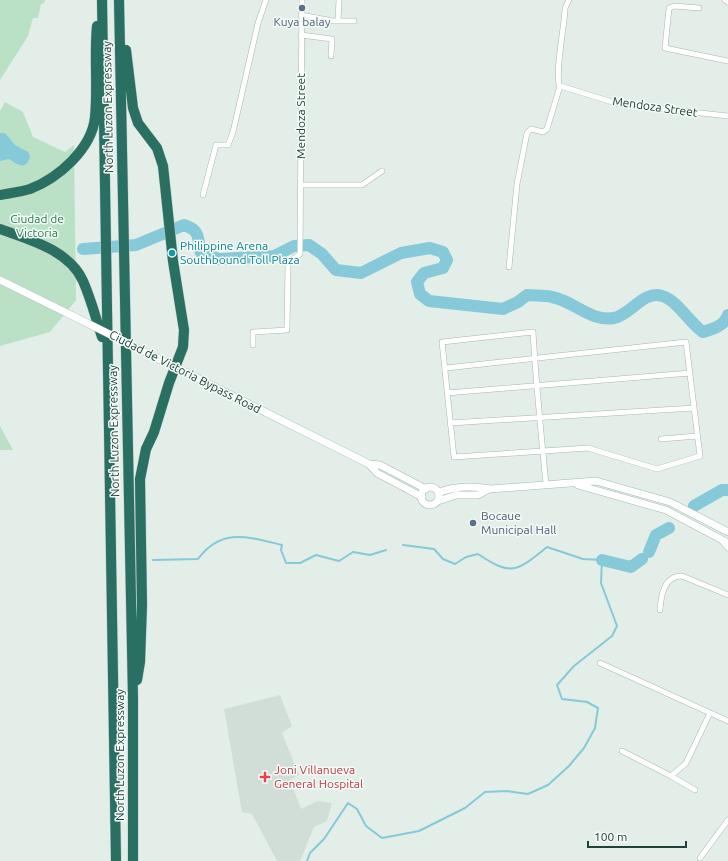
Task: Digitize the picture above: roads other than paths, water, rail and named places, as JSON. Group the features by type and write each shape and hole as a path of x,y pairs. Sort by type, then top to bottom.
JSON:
{"highway":[{"path":"0,195 32,188 54,176 72,161 81,151 90,134 95,118 95,49 101,0"},
{"name":"North Luzon Expressway","path":"101,0 107,228 116,861"},
{"path":"120,0 133,108 138,123 157,148 163,166 171,246 184,330 183,347 164,398 154,432 146,449 140,479 142,605 140,662 133,700"},
{"name":"North Luzon Expressway","path":"120,0 133,700 133,861"},
{"path":"0,229 58,253 72,264 83,281 109,356"}],"main road":[{"name":"Ciudad de Victoria Bypass Road","path":"0,280 369,464 377,472 422,496"},
{"name":"Ciudad de Victoria Bypass Road","path":"369,464 380,465 426,489"},
{"path":"438,493 448,488 478,487 490,489 546,484 575,484 596,481 670,502 728,532"},
{"path":"575,484 666,510 728,543"},
{"path":"438,493 432,488 426,489 422,496 423,501 428,505 433,504 438,500 456,495 478,495 490,489"},
{"path":"438,493 438,500"},
{"path":"666,510 670,502"},
{"path":"698,527 702,519"}],"street":[{"path":"203,195 216,145 228,145 233,132 258,23 266,0"},
{"name":"Mendoza Street","path":"253,345 253,332 287,330 288,263 300,254 302,231 302,0"},
{"path":"338,21 339,0"},
{"path":"509,267 517,184 527,133 531,129 542,132 546,131 560,86 558,81 565,8 569,0"},
{"path":"699,8 674,6 669,8 665,48 728,61"},
{"path":"301,15 338,21 354,21"},
{"path":"301,35 332,39 331,56"},
{"name":"Mendoza Street","path":"560,86 619,104 728,116"},
{"path":"302,184 362,185 382,171"},
{"path":"446,368 535,357 686,342 700,456 657,469 588,448 543,451 454,457 447,393 446,368 442,342 533,332 535,357 537,385 540,418 543,451 546,484"},
{"path":"447,393 690,373"},
{"path":"450,424 694,408"},
{"path":"661,439 697,436"},
{"path":"720,539 728,548"},
{"path":"660,610 661,595 668,582 675,576 682,576 728,595"},
{"path":"600,663 728,721"},
{"path":"671,776 686,763 710,712"},
{"path":"622,750 695,790"},
{"path":"700,858 728,820"}],"water":[{"path":"0,133 5,133 15,145 28,152 30,156 27,164 19,165 9,159 0,161"}],"waterway":[{"path":"83,249 136,245 184,225 196,232 201,253 219,259 274,256 294,246 309,245 322,254 336,270 361,273 401,253 430,248 443,252 447,260 443,268 424,273 417,282 420,294 429,301 503,309 518,302 527,295 546,296 560,299 597,317 614,318 620,316 649,296 655,295 662,296 673,302 703,332 724,322 728,315"},
{"path":"694,506 722,490 728,490"},
{"path":"649,552 656,535 669,528"},
{"path":"153,560 198,559 216,542 226,538 236,537 247,537 282,545 281,550 286,563 300,563 316,555 339,561 353,552 370,555 386,550"},
{"path":"307,861 310,853 324,839 348,803 357,809 366,826 382,838 419,831 465,808 485,792 507,791 528,794 548,785 569,766 584,748 595,728 598,708 587,702 562,699 557,685 574,666 612,636 617,626 601,583 602,560 583,559 547,547 521,566 507,568 499,566 478,554 466,557 455,564 443,559 434,549 403,545"},
{"path":"602,560 631,567 642,559"}],"place":[{"name":"Kuya balay","path":"302,8"},
{"name":"Philippine Arena Southbound Toll Plaza","path":"172,253"},
{"name":"Bocaue Municipal Hall","path":"473,523"},
{"name":"Joni Villanueva General Hospital","path":"265,777"}],"park label":[{"name":"Ciudad de Victoria","path":"37,226"}]}
